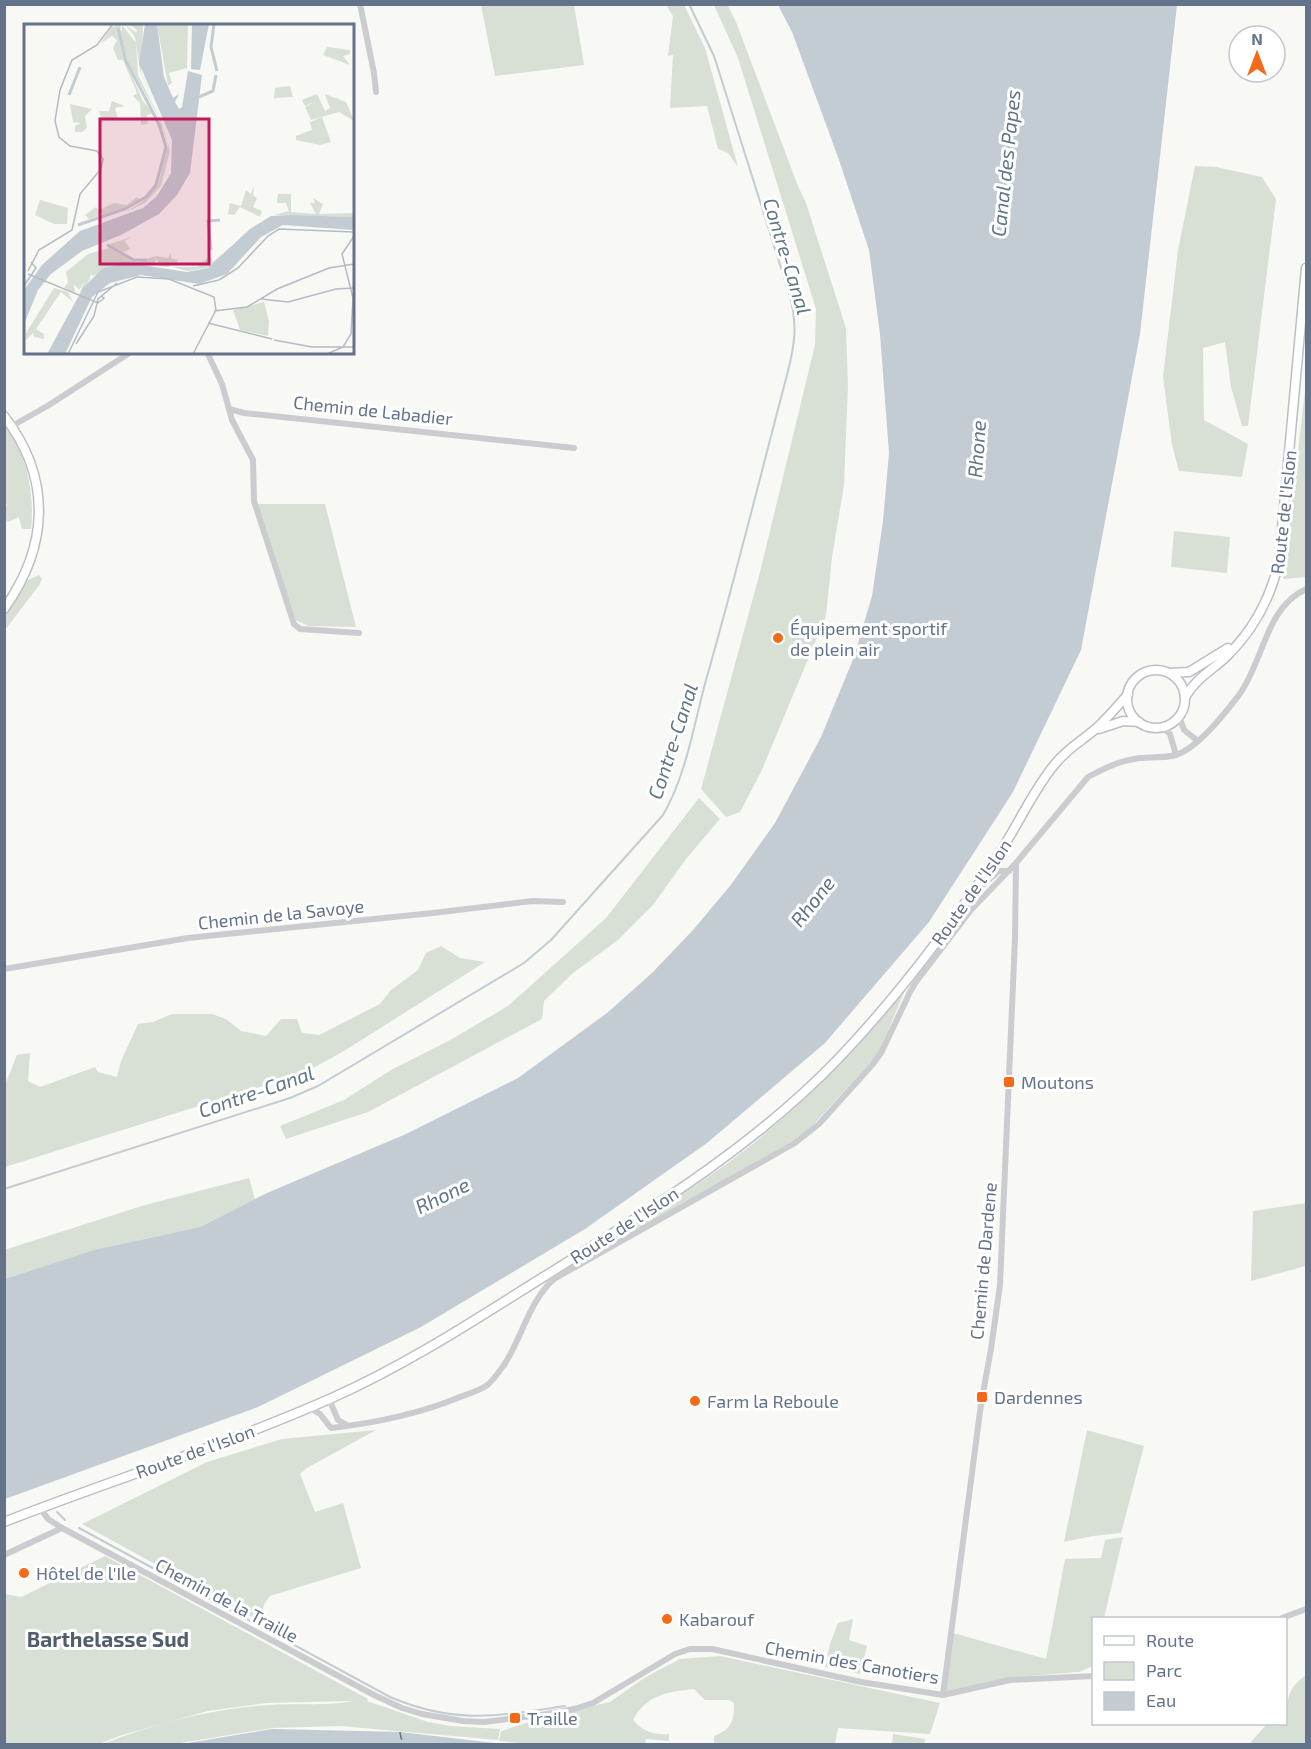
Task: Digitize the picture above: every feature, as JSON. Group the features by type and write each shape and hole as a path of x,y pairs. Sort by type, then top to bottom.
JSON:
{"street":[{"path":"360,4 376,92"},
{"name":"Route de l'Islon","path":"1185,697 1202,675 1229,654 1241,639 1262,611 1274,584 1279,561 1306,268"},
{"path":"12,426 50,405 128,354"},
{"path":"208,354 222,384 232,420 252,460 254,501 294,624 300,628 359,633"},
{"name":"Chemin de Labadier","path":"229,409 244,413 574,448"},
{"path":"4,416 21,441 33,469 37,483 39,519 35,546 28,566 18,589 4,609"},
{"path":"310,1408 320,1414 331,1428 393,1418 441,1405 486,1386 503,1366 536,1301 554,1279 742,1174 807,1134 873,1064 881,1053 909,992 971,910 1009,871 1088,777 1134,759 1176,755 1198,741 1241,692 1252,673 1277,614 1295,594 1306,589"},
{"name":"Route de l'Islon","path":"1169,673 1185,673 1198,668 1241,639"},
{"path":"1151,671 1169,673 1177,679 1185,697 1179,716 1175,721 1162,727 1139,722 1130,710 1128,694 1132,682 1142,674 1151,671"},
{"name":"Route de l'Islon","path":"4,1522 242,1435 310,1408 376,1377 442,1340 653,1208 735,1150 787,1107 867,1028 924,959 970,894 1055,764 1066,752 1093,731 1128,694"},
{"path":"1179,716 1184,730 1198,741"},
{"name":"Route de l'Islon","path":"1093,731 1123,721 1139,722"},
{"path":"1162,727 1170,734 1176,755"},
{"name":"Chemin de Dardene","path":"943,1695 981,1404 1000,1285 1016,915 1016,863"},
{"path":"970,894 999,871 1009,871"},
{"name":"Chemin de la Savoye","path":"4,969 188,938 532,901 563,902"},
{"path":"329,1399 338,1420 353,1425"},
{"name":"Chemin de la Traille","path":"40,1508 48,1519 62,1527 374,1695"},
{"path":"4,1555 62,1527"},
{"path":"1285,1617 1306,1609"},
{"name":"Chemin des Canotiers","path":"374,1695 402,1708 453,1720 484,1722 541,1715 593,1703 675,1654 690,1649 712,1649 861,1682 943,1695 1010,1680 1092,1676"}],"green space":[{"path":"727,4 806,203 846,328 848,386 844,485 832,557 826,616 761,772 740,812 726,817 701,789 760,572 815,345 816,309 738,58 714,5"},
{"path":"481,5 574,5 584,65 495,76"},
{"path":"666,5 684,5 705,48 738,167 728,153 718,149 707,106 670,108 673,55 668,56 673,16"},
{"path":"1195,166 1216,167 1262,177 1276,199 1248,426 1242,426 1231,387 1225,342 1203,348 1204,420 1248,444 1242,477 1179,471 1172,445 1163,377 1178,250"},
{"path":"1306,382 1306,577 1283,579"},
{"path":"4,426 18,448 28,474 32,503 31,529 22,529 19,517 8,522 5,520 7,504 4,502"},
{"path":"256,504 325,504 356,627 308,626 296,620"},
{"path":"1174,531 1230,537 1227,573 1171,567"},
{"path":"39,575 42,579 40,584 5,630 5,615 28,580"},
{"path":"699,798 720,819 686,859 653,905 618,940 573,973 544,1001 542,1019 368,1112 286,1139 280,1126 344,1100 391,1070 452,1039 508,1006 606,918"},
{"path":"441,946 460,958 485,962 344,1051 304,1073 5,1167 5,1085 17,1055 30,1053 28,1081 40,1087 95,1067 98,1072 117,1077 121,1061 138,1024 153,1022 172,1014 212,1014 226,1019 241,1031 266,1036 281,1019 297,1019 302,1033 319,1035 380,1004 391,990 418,970 426,953"},
{"path":"906,988 878,1054 805,1134 631,1233 619,1237 627,1229 727,1163 786,1116 849,1055"},
{"path":"249,1178 255,1199 200,1227 95,1250 5,1279 4,1250 145,1205"},
{"path":"1306,1203 1306,1266 1251,1281 1253,1211"},
{"path":"376,1430 300,1474 315,1512 343,1503 361,1568 270,1596 263,1609 263,1623 82,1524 207,1462 282,1439"},
{"path":"1087,1430 1144,1446 1121,1533 1064,1542"},
{"path":"1123,1537 1104,1617 1092,1617 1092,1666 1079,1672 1008,1678 945,1692 953,1633 1046,1659 1065,1559 1101,1558 1105,1540"},
{"path":"105,1556 368,1699 367,1701 428,1722 500,1729 498,1740 340,1726 272,1728 174,1744 103,1744 140,1730 99,1744 5,1744 5,1594 21,1597","holes":["352,1701 227,1709 166,1723 208,1711 267,1703"]},
{"path":"853,1619 849,1640 867,1646 860,1674 825,1667 838,1623"},
{"path":"720,1656 940,1703 930,1734 838,1728 835,1744 714,1744 714,1736 731,1724 734,1703 729,1700 705,1700 694,1689 659,1696 645,1705 633,1720 649,1732 669,1734 669,1741 646,1739 645,1744 529,1744 499,1741 501,1731 552,1715 610,1702 644,1678 680,1659"},
{"path":"1306,1675 1306,1744 1249,1744 1266,1725 1287,1725 1289,1696"},
{"path":"893,1734 925,1739 924,1744 892,1744"}],"water":[{"path":"778,5 1177,5 1140,334 1081,650 1013,792 929,922 825,1043 707,1143 585,1229 421,1327 258,1407 5,1499 5,1279 94,1250 200,1227 267,1193 406,1134 518,1078 607,1013 652,973 693,930 730,886 775,823 821,737 854,657 872,596 883,521 889,453 880,334 869,250 792,32"},
{"path":"272,1729 400,1732 503,1744 182,1744"}],"waterway":[{"name":"Contre-Canal","path":"4,1189 290,1098 318,1086 524,963 551,940 663,815 678,784 689,749 787,375 794,334 794,315 789,293 714,56 689,4"},
{"path":"57,1512 65,1520"},
{"path":"79,1528 390,1697 414,1706 436,1712 477,1716 565,1706"}],"ferry route":[{"path":"400,1732 406,1744"}],"place":[{"name":"Équipement sportif de plein air","path":"778,638"},
{"name":"Moutons","path":"1009,1082"},
{"name":"Dardennes","path":"982,1397"},
{"name":"Farm la Reboule","path":"695,1401"},
{"name":"Hôtel de l'Ile","path":"24,1573"},
{"name":"Kabarouf","path":"667,1619"},
{"name":"Traille","path":"515,1718"}],"district":[{"name":"Barthelasse Sud","path":"108,1638"}],"water label":[{"name":"Canal des Papes","path":"1005,163"},
{"name":"Rhone","path":"976,449"},
{"name":"Rhone","path":"812,901"},
{"name":"Rhone","path":"442,1195"}]}
